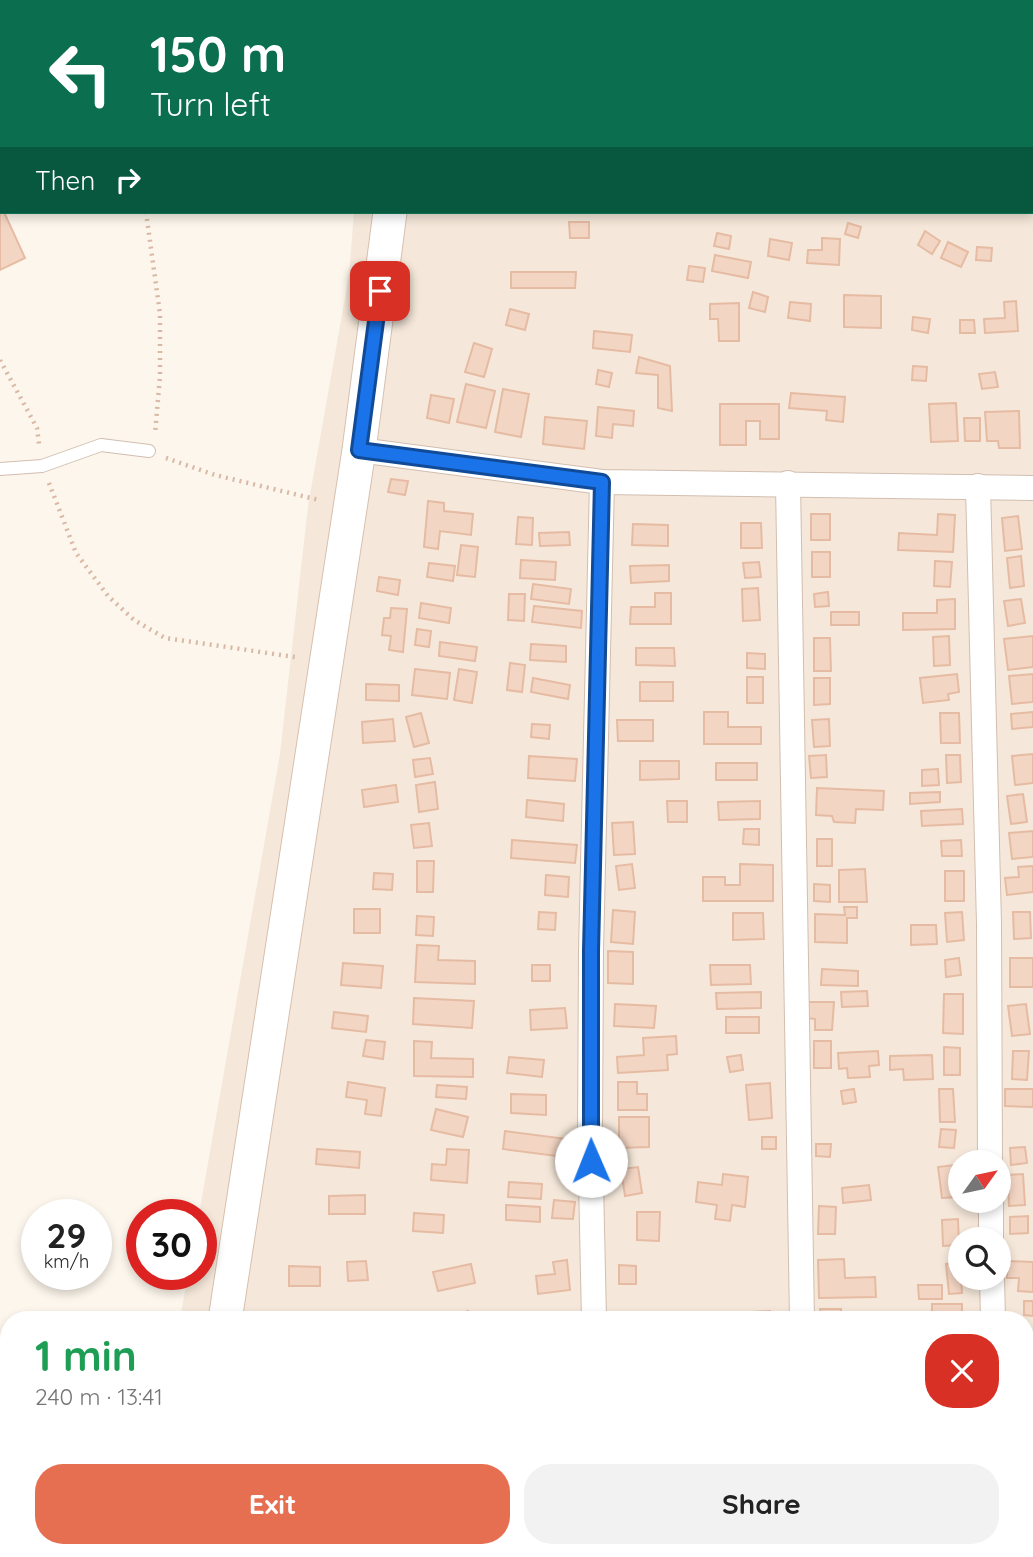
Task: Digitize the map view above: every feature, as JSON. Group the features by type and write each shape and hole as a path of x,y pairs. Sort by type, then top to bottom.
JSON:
{"main road":[{"path":"226,1311 359,450 390,214"}],"street":[{"path":"359,450 602,482 1033,488"},
{"path":"594,1311 590,1134 591,951 602,482"},
{"path":"788,483 802,1183 802,1311"},
{"path":"978,486 988,910 990,1150"},
{"path":"992,1290 993,1311"}],"lane":[{"path":"0,469 42,466 101,445 149,451"}],"path":[{"path":"146,214 160,314 156,429 149,451 215,475 350,507"},
{"path":"0,360 37,428 42,466 76,553 108,596 134,620 165,638 327,661"}],"shaded area":[{"path":"354,214 1033,214 1033,1311 181,1311 185,1290 217,1290 217,1199 202,1199 280,754 308,506 349,275"}],"building":[{"path":"0,214 5,214 25,258 0,270"},
{"path":"569,222 589,222 589,238 570,238"},
{"path":"848,223 861,227 858,238 845,234"},
{"path":"925,231 940,241 932,254 918,245"},
{"path":"717,233 731,236 729,249 714,246"},
{"path":"822,238 840,239 839,265 807,263 808,250 822,250"},
{"path":"770,239 792,243 789,260 768,256"},
{"path":"948,242 968,252 961,267 941,258"},
{"path":"977,247 992,248 991,261 976,260"},
{"path":"715,255 751,262 748,278 712,271"},
{"path":"689,266 705,268 703,282 687,280"},
{"path":"511,272 576,272 575,288 511,288"},
{"path":"753,292 768,297 765,312 749,308"},
{"path":"844,295 881,296 881,328 844,327"},
{"path":"1016,301 1018,331 985,333 984,319 1005,318 1004,302"},
{"path":"790,302 811,304 810,321 788,318"},
{"path":"739,303 739,341 719,341 718,319 710,319 710,304"},
{"path":"510,309 529,314 525,330 506,325"},
{"path":"913,317 930,319 928,333 912,330"},
{"path":"960,320 974,320 975,333 960,333"},
{"path":"594,331 632,335 630,352 593,348"},
{"path":"474,343 492,349 484,377 465,372"},
{"path":"639,357 670,366 672,411 658,408 658,375 636,373"},
{"path":"913,366 927,367 926,381 912,380"},
{"path":"598,370 612,373 609,387 596,384"},
{"path":"995,372 998,387 982,389 979,374"},
{"path":"466,384 495,391 486,428 457,422"},
{"path":"503,389 529,394 521,437 495,432"},
{"path":"791,393 845,397 843,422 826,420 827,411 789,408"},
{"path":"431,395 454,399 449,423 427,418"},
{"path":"956,403 958,441 931,442 929,404"},
{"path":"720,404 779,404 779,439 760,439 760,421 746,421 746,445 720,445"},
{"path":"598,407 634,411 633,426 613,424 612,438 596,436"},
{"path":"1019,411 1020,448 999,448 998,441 987,441 985,412"},
{"path":"545,417 587,421 584,449 543,444"},
{"path":"964,418 980,418 980,441 965,441"},
{"path":"391,479 408,481 405,495 388,492"},
{"path":"428,501 444,503 444,511 473,514 471,535 440,531 438,549 424,547"},
{"path":"811,514 830,514 830,540 811,540"},
{"path":"938,514 955,515 953,552 898,550 899,533 937,535"},
{"path":"1018,516 1022,549 1005,551 1002,518"},
{"path":"518,517 533,518 532,545 516,544"},
{"path":"741,523 761,523 762,548 741,548"},
{"path":"633,524 668,525 668,546 632,545"},
{"path":"569,532 570,545 540,546 539,533"},
{"path":"461,545 478,547 475,577 457,575"},
{"path":"812,552 830,552 830,577 812,577"},
{"path":"1021,556 1024,586 1010,588 1007,558"},
{"path":"521,560 556,562 555,580 520,578"},
{"path":"935,561 952,562 950,587 934,586"},
{"path":"759,562 761,577 745,578 743,563"},
{"path":"429,563 455,566 453,581 427,577"},
{"path":"669,565 669,581 631,583 630,566"},
{"path":"379,577 400,580 398,595 377,591"},
{"path":"533,584 571,589 569,604 531,599"},
{"path":"758,588 760,620 743,621 742,589"},
{"path":"828,592 829,606 815,607 814,594"},
{"path":"655,593 671,593 671,624 630,624 631,607 655,607"},
{"path":"509,594 525,594 524,621 508,620"},
{"path":"955,599 955,629 903,630 903,613 937,613 937,600"},
{"path":"1021,599 1025,623 1008,626 1004,601"},
{"path":"421,603 451,608 449,623 419,618"},
{"path":"534,606 582,611 581,628 532,622"},
{"path":"391,608 407,609 403,652 389,650 391,636 382,635 384,618 390,618"},
{"path":"831,612 859,612 859,625 831,625"},
{"path":"417,629 431,631 429,647 415,645"},
{"path":"949,636 950,665 934,666 933,637"},
{"path":"1033,636 1033,667 1008,670 1004,639"},
{"path":"814,638 830,638 831,671 814,671"},
{"path":"440,642 477,647 475,661 439,656"},
{"path":"531,644 566,646 566,662 530,660"},
{"path":"636,648 674,648 675,666 636,665"},
{"path":"747,653 765,654 765,669 747,668"},
{"path":"510,663 525,665 522,692 507,690"},
{"path":"415,669 450,673 447,699 412,695"},
{"path":"459,669 477,672 472,703 454,700"},
{"path":"957,674 959,692 948,694 949,700 923,703 920,678"},
{"path":"1033,674 1033,702 1012,704 1009,676"},
{"path":"747,677 763,677 763,703 747,703"},
{"path":"533,678 570,685 568,699 531,692"},
{"path":"814,678 830,678 830,704 814,705"},
{"path":"640,682 673,682 673,701 640,701"},
{"path":"366,684 399,685 399,701 366,700"},
{"path":"704,712 728,712 728,727 761,727 761,744 704,744"},
{"path":"1033,712 1033,727 1012,729 1011,714"},
{"path":"421,713 429,743 414,747 406,717"},
{"path":"940,713 959,713 960,743 941,743"},
{"path":"393,719 395,741 363,743 362,722"},
{"path":"829,719 830,746 814,747 812,720"},
{"path":"617,720 653,720 653,741 618,741"},
{"path":"532,724 550,725 549,739 531,737"},
{"path":"1033,754 1033,783 1015,785 1012,756"},
{"path":"826,755 827,777 811,778 809,756"},
{"path":"946,755 960,755 961,782 947,783"},
{"path":"529,756 577,759 575,781 528,778"},
{"path":"430,758 433,774 415,777 413,760"},
{"path":"640,761 679,761 679,779 640,780"},
{"path":"716,763 757,763 757,780 716,780"},
{"path":"938,769 939,785 922,786 922,770"},
{"path":"435,782 438,809 419,812 416,785"},
{"path":"396,785 398,802 364,807 362,790"},
{"path":"817,788 884,791 883,810 856,809 855,823 834,822 832,816 816,815"},
{"path":"940,792 940,802 910,804 910,793"},
{"path":"1023,794 1027,822 1011,824 1007,796"},
{"path":"527,800 564,804 563,821 526,817"},
{"path":"667,801 687,801 687,822 668,822"},
{"path":"760,801 760,819 719,820 718,802"},
{"path":"962,809 963,824 922,826 921,811"},
{"path":"633,822 635,854 614,855 612,823"},
{"path":"429,823 432,846 414,848 411,825"},
{"path":"744,829 759,829 759,845 743,844"},
{"path":"1033,831 1033,857 1012,859 1009,833"},
{"path":"817,839 832,839 832,866 817,866"},
{"path":"512,840 577,845 575,863 511,858"},
{"path":"961,840 962,856 942,856 941,841"},
{"path":"417,861 434,861 433,892 417,892"},
{"path":"632,864 635,888 619,890 616,866"},
{"path":"740,864 773,865 773,901 703,901 703,877 725,877 725,885 740,885"},
{"path":"1033,866 1033,892 1007,895 1005,878 1019,877 1018,867"},
{"path":"865,869 867,902 839,902 839,870"},
{"path":"945,871 964,871 964,901 945,901"},
{"path":"374,873 393,874 392,890 373,889"},
{"path":"546,875 569,877 568,897 545,895"},
{"path":"814,884 830,885 830,902 814,901"},
{"path":"844,907 857,907 857,918 847,918 847,943 815,942 815,914 845,915"},
{"path":"354,909 380,909 380,933 354,933"},
{"path":"613,910 635,912 633,944 611,942"},
{"path":"539,912 556,913 555,930 538,929"},
{"path":"962,912 964,940 947,942 945,913"},
{"path":"1013,912 1030,912 1031,938 1014,939"},
{"path":"733,913 763,913 764,939 733,940"},
{"path":"417,916 434,917 433,936 416,935"},
{"path":"911,925 936,925 937,944 911,945"},
{"path":"417,945 439,946 438,960 475,961 475,984 415,982"},
{"path":"608,951 633,952 633,984 608,983"},
{"path":"959,958 961,975 946,977 945,960"},
{"path":"1010,958 1033,958 1033,987 1010,987"},
{"path":"343,963 383,966 381,988 341,985"},
{"path":"532,965 550,965 550,981 532,981"},
{"path":"710,965 750,965 751,984 711,985"},
{"path":"822,969 858,971 858,986 821,985"},
{"path":"867,991 868,1006 842,1007 841,992"},
{"path":"761,992 761,1008 717,1009 716,993"},
{"path":"944,994 963,994 963,1034 943,1033"},
{"path":"414,998 474,1001 472,1028 413,1024"},
{"path":"807,1002 834,1002 832,1030 815,1030 815,1019 805,1018"},
{"path":"615,1004 656,1006 654,1028 614,1026"},
{"path":"1026,1004 1030,1034 1012,1036 1008,1006"},
{"path":"565,1008 567,1028 531,1030 530,1010"},
{"path":"334,1012 368,1016 366,1032 332,1028"},
{"path":"726,1017 759,1017 759,1033 726,1033"},
{"path":"676,1036 677,1054 667,1055 668,1070 618,1073 617,1057 644,1055 643,1038"},
{"path":"366,1040 385,1042 383,1059 363,1056"},
{"path":"414,1041 432,1042 431,1058 473,1059 473,1077 414,1076"},
{"path":"814,1041 831,1041 831,1068 814,1068"},
{"path":"944,1047 960,1048 960,1075 944,1075"},
{"path":"878,1051 879,1065 869,1066 870,1077 848,1078 847,1068 839,1069 838,1053"},
{"path":"1013,1051 1029,1051 1027,1080 1012,1079"},
{"path":"741,1055 743,1070 730,1072 727,1057"},
{"path":"932,1055 933,1079 904,1080 903,1069 890,1070 890,1056"},
{"path":"509,1057 544,1060 542,1077 507,1073"},
{"path":"348,1082 385,1088 381,1116 365,1114 367,1100 346,1097"},
{"path":"618,1082 637,1082 637,1094 647,1094 647,1110 618,1110"},
{"path":"770,1083 772,1118 749,1120 746,1085"},
{"path":"437,1085 467,1087 466,1099 436,1097"},
{"path":"854,1089 856,1102 843,1104 841,1091"},
{"path":"939,1089 953,1089 955,1122 940,1122"},
{"path":"1005,1089 1033,1089 1033,1107 1005,1106"},
{"path":"511,1094 546,1095 546,1115 511,1113"},
{"path":"436,1109 468,1117 463,1137 431,1130"},
{"path":"619,1117 649,1117 649,1147 619,1148"},
{"path":"941,1129 956,1130 954,1148 939,1147"},
{"path":"505,1131 567,1139 564,1157 503,1149"},
{"path":"762,1137 776,1137 776,1149 762,1149"},
{"path":"816,1144 831,1144 830,1157 816,1156"},
{"path":"1025,1147 1027,1163 1012,1165 1010,1148"},
{"path":"317,1149 360,1152 359,1168 316,1164"},
{"path":"447,1149 469,1150 467,1183 431,1180 432,1164 446,1165"},
{"path":"948,1166 948,1198 942,1198 938,1167"},
{"path":"638,1167 642,1193 625,1196 621,1169"},
{"path":"723,1174 748,1177 745,1207 732,1205 730,1221 715,1219 717,1205 696,1202 698,1182 722,1185"},
{"path":"1023,1174 1025,1205 1012,1206 1012,1175"},
{"path":"509,1182 542,1184 541,1199 508,1197"},
{"path":"869,1185 871,1200 843,1203 842,1188"},
{"path":"365,1195 365,1214 329,1214 329,1196"},
{"path":"554,1200 575,1202 573,1219 552,1218"},
{"path":"506,1205 540,1207 540,1222 506,1220"},
{"path":"819,1206 836,1207 835,1234 818,1234"},
{"path":"637,1212 660,1212 659,1241 637,1240"},
{"path":"414,1213 444,1215 443,1233 413,1231"},
{"path":"1028,1216 1028,1233 1011,1234 1010,1217"},
{"path":"958,1219 958,1227 948,1227 948,1246 943,1246 942,1220"},
{"path":"844,1259 845,1278 875,1277 876,1297 819,1298 818,1260"},
{"path":"567,1260 570,1290 538,1294 536,1276 555,1274 553,1262"},
{"path":"366,1261 368,1280 348,1281 347,1262"},
{"path":"1011,1261 1033,1262 1033,1292 1018,1291 1019,1278 1011,1278"},
{"path":"471,1264 475,1283 438,1291 433,1272"},
{"path":"619,1265 636,1266 636,1284 619,1284"},
{"path":"289,1266 320,1267 320,1286 289,1286"},
{"path":"918,1285 942,1285 942,1299 919,1299"},
{"path":"949,1290 962,1290 962,1293 949,1294"},
{"path":"1024,1301 1033,1301 1033,1311 1024,1311"},
{"path":"932,1304 962,1304 962,1311 932,1311"},
{"path":"820,1309 841,1309 841,1311"}],"route":[{"path":"380,291 359,450 602,482 591,951 591,1161"}]}
